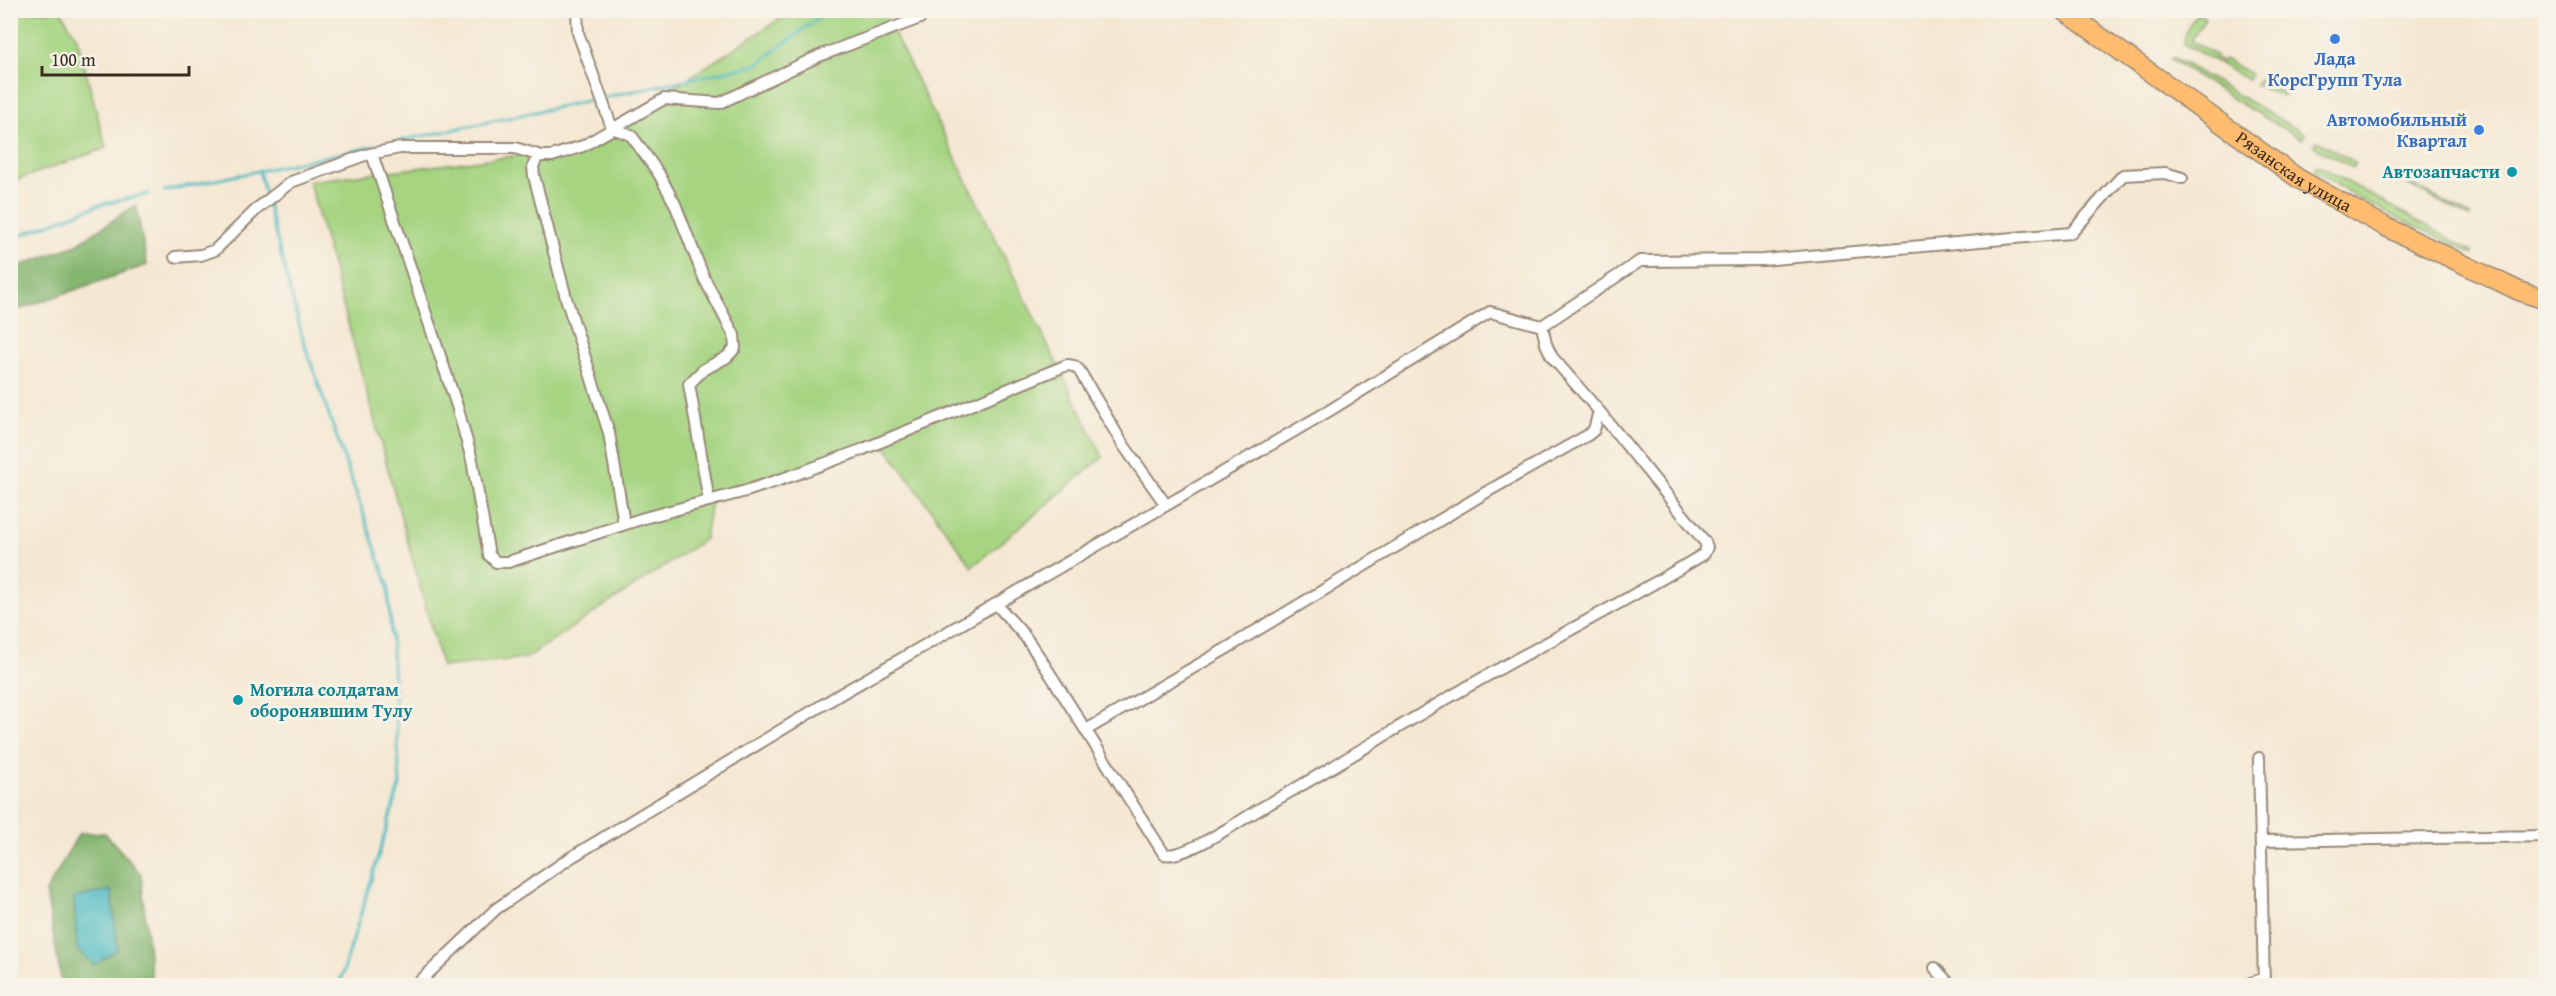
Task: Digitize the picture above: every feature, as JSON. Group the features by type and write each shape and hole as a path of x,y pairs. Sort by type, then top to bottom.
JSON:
{"main road":[{"name":"Рязанская улица","path":"2063,10 2299,179 2386,227 2519,291 2546,300"}],"street":[{"path":"577,10 578,33 612,128"},
{"path":"175,257 201,255 215,250 271,197 302,176 372,154 400,148 515,148 538,155 552,156 583,146 664,99 720,103 819,56 920,18"},
{"path":"612,128 631,135 659,174 675,204 704,278 734,335 735,348 727,357 704,370 689,384 709,501"},
{"path":"372,154 457,406 472,460 492,560 508,562 624,524 755,488 861,450 1067,365 1079,370 1122,443 1166,505"},
{"path":"538,155 532,167 534,176 571,314 609,433 624,524"},
{"path":"415,986 496,909 570,858 839,695 1327,412 1490,312 1542,326 1640,261 1763,260 2072,233 2123,175 2165,172 2182,178"},
{"path":"996,604 1024,635 1164,854 1174,856 1196,846 1324,773 1455,694 1633,596 1704,554 1707,547 1705,542 1599,411 1552,357 1542,326"},
{"path":"1086,730 1230,647 1490,490 1588,435 1594,430 1599,411"},
{"path":"2243,986 2264,982 2259,758"},
{"path":"2261,841 2546,836"},
{"path":"1935,968 1951,986"}],"green space":[{"path":"10,11 61,11 77,38 106,148 11,182"},
{"path":"792,11 883,11 1103,457 972,567 886,447 712,494 705,539 526,658 442,667 309,181 580,148"},
{"path":"2197,13 2205,18 2191,41 2216,55 2215,58 2220,60 2218,63 2184,44 2185,33"},
{"path":"2173,57 2305,134 2302,139 2236,101 2171,59"},
{"path":"2224,59 2251,74 2248,80 2220,64"},
{"path":"2259,79 2285,94 2283,97 2255,85"},
{"path":"2317,141 2356,163 2353,168 2314,146"},
{"path":"2317,165 2474,252 2473,254 2363,201 2316,172 2314,170"},
{"path":"2398,177 2471,216 2470,218 2397,179"},
{"path":"136,205 147,265 11,312 11,269 74,246"},
{"path":"79,833 105,833 141,874 151,977 140,985 62,985 46,892"}],"water":[{"path":"111,890 118,949 94,965 77,949 74,898"}],"waterway":[{"path":"164,191 756,65 829,10"},
{"path":"259,171 304,343 388,585 400,784 339,986"},
{"path":"10,239 99,205 149,194"}],"place":[{"name":"Лада КорсГрупп Тула","path":"2335,39"},
{"name":"Автомобильный Квартал","path":"2479,130"},
{"name":"Автозапчасти","path":"2512,172"},
{"name":"Могила солдатам оборонявшим Тулу","path":"238,700"}]}
